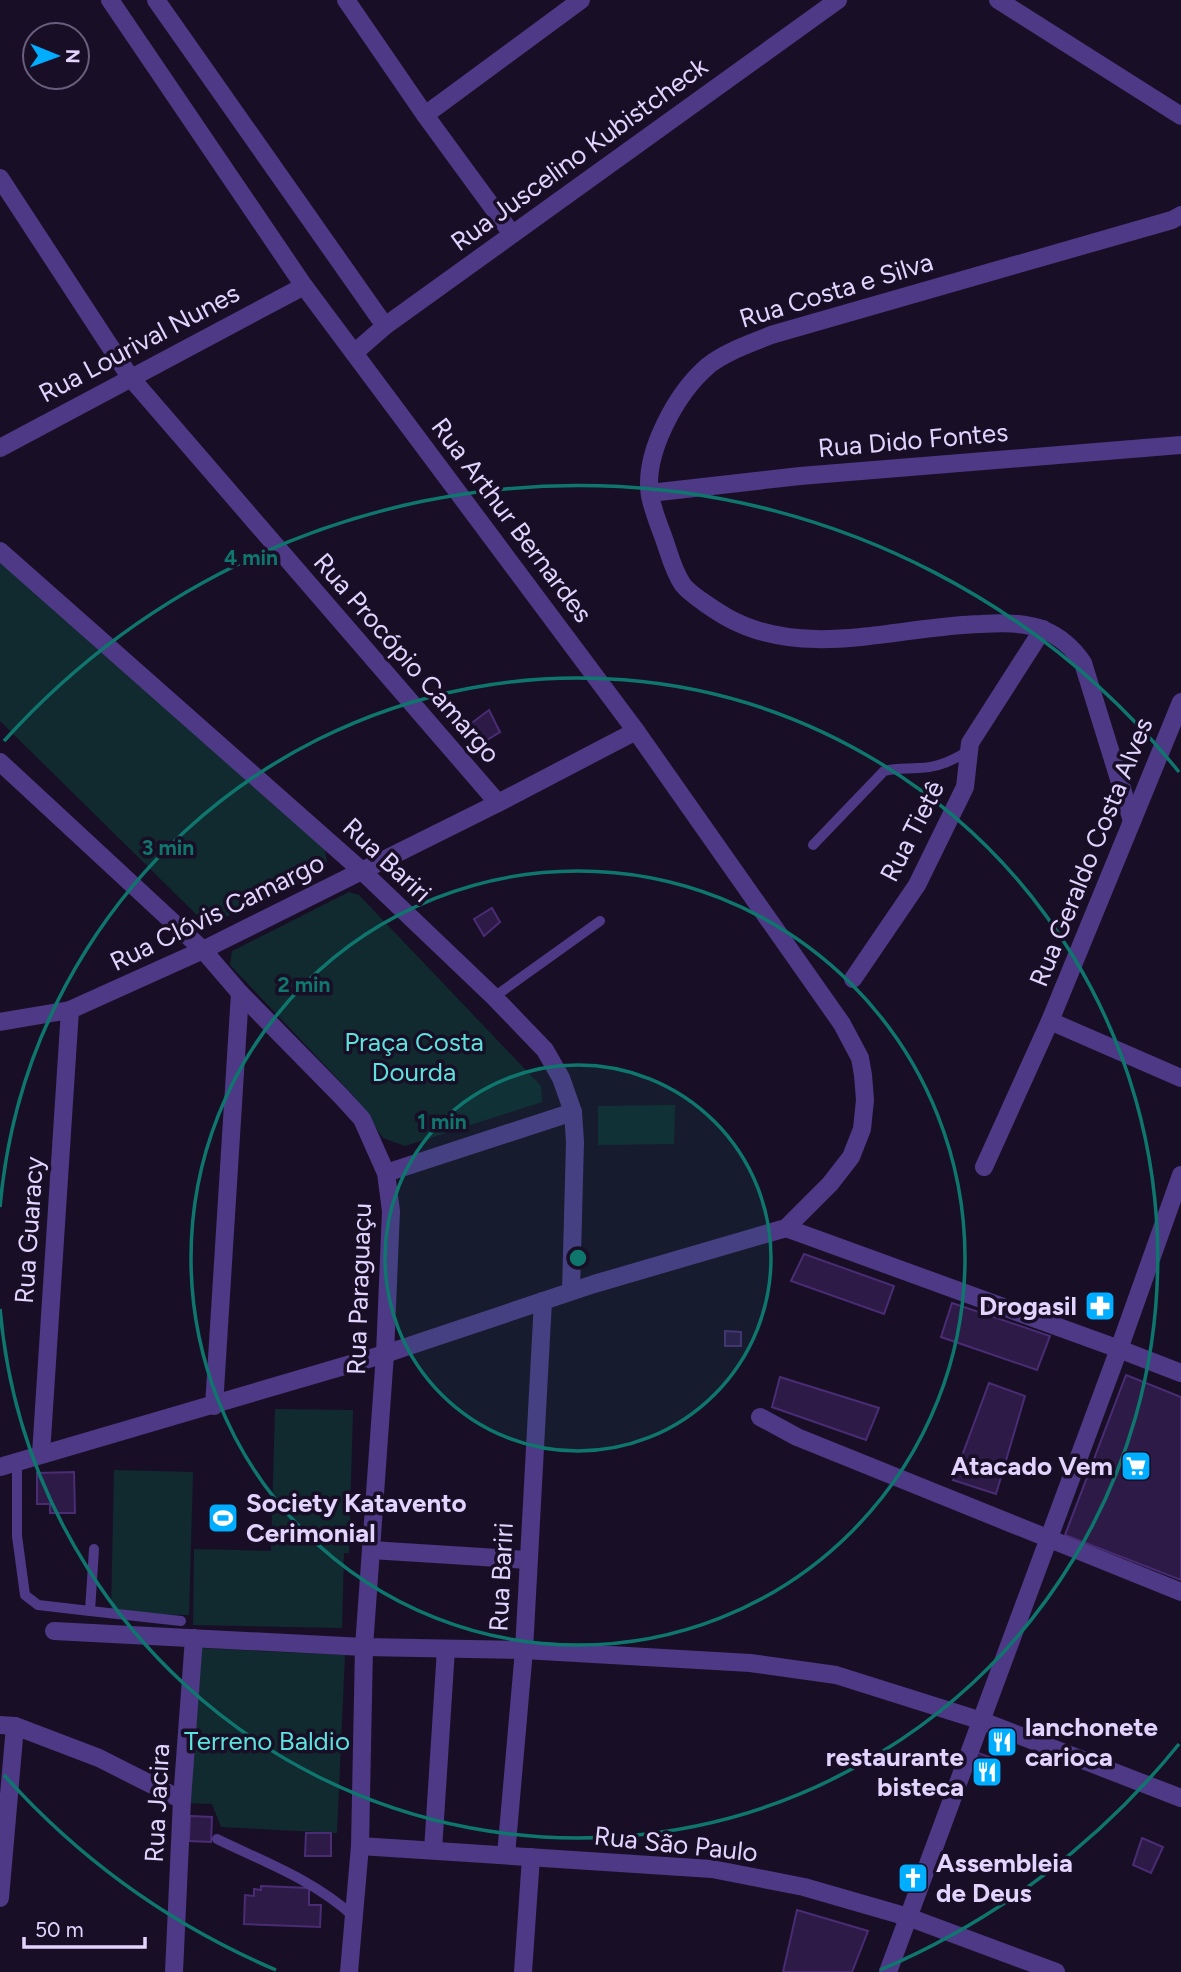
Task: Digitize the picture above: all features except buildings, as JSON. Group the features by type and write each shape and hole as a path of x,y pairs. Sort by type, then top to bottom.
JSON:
{"street":[{"name":"Rua Arthur Bernardes","path":"110,0 304,286 636,731 842,1024 860,1058 865,1100 862,1129 850,1157 830,1184 786,1228"},
{"path":"156,0 385,326"},
{"path":"346,0 425,115 512,234"},
{"path":"425,115 581,0"},
{"name":"Rua Juscelino Kubistcheck","path":"354,353 385,326 838,0"},
{"path":"998,0 1181,116"},
{"name":"Rua Procópio Camargo","path":"0,178 130,377 498,803"},
{"name":"Rua Costa e Silva","path":"1132,821 1083,663 1070,645 1043,629 1003,623 965,624 813,639 770,633 731,619 684,586 672,561 650,494 651,464 660,435 685,391 708,366 728,352 771,335 1172,220 1181,215"},
{"name":"Rua Lourival Nunes","path":"0,448 304,286"},
{"name":"Rua Dido Fontes","path":"650,494 800,476 1181,445"},
{"name":"Rua Bariri","path":"0,551 362,871 494,996 544,1051 561,1077 573,1112 575,1142 571,1291"},
{"name":"Rua Tietê","path":"853,979 923,873 965,787 970,743 1043,629"},
{"name":"Rua Geraldo Costa Alves","path":"984,1167 1050,1021 1181,702"},
{"name":"Rua Clóvis Camargo","path":"0,1022 70,1010 203,950 636,731"},
{"name":"Rua Paraguaçu","path":"0,762 203,950 240,993 362,1119 386,1173 391,1211 385,1354 364,1647 360,1846 349,1972"},
{"path":"214,1406 240,993"},
{"name":"Rua Guaracy","path":"41,1454 70,1010"},
{"name":"Rua Geraldo Costa Alves","path":"1050,1021 1181,1079"},
{"path":"386,1173 573,1112"},
{"path":"888,1972 1181,1175"},
{"path":"9,1465 385,1354 571,1291 786,1228 1181,1373"},
{"name":"Rua Bariri","path":"506,1855 524,1650 543,1301"},
{"path":"760,1418 797,1437 1181,1592"},
{"path":"371,1550 528,1560"},
{"path":"54,1631 364,1647 524,1650 750,1663 836,1675 982,1721 1181,1798"},
{"name":"Rua Jacira","path":"174,1972 182,1801 194,1637"},
{"path":"433,1850 446,1650"},
{"path":"0,1898 7,1726 99,1758 182,1801"},
{"name":"Rua São Paulo","path":"360,1846 712,1869 804,1887 908,1917 1056,1972"},
{"path":"523,1972 531,1857"}],"lane":[{"path":"813,845 884,771 900,767 921,768 953,761 968,751"},
{"path":"494,996 600,921"},
{"path":"9,1465 25,1595 38,1605 181,1621"},
{"path":"90,1611 94,1549"},
{"path":"217,1839 311,1884 333,1898 353,1916"}],"green space":[{"path":"0,549 324,846 327,861 321,872 217,921 200,918 0,721"},
{"name":"Praça Costa Dourda","path":"349,892 359,895 541,1086 542,1102 405,1146 383,1138 353,1095 230,965 232,951"},
{"path":"675,1105 674,1144 598,1145 598,1106"},
{"path":"275,1409 353,1410 349,1553 344,1553 342,1628 193,1625 194,1549 271,1551"},
{"path":"114,1470 193,1472 189,1615 111,1613"},
{"name":"Terreno Baldio","path":"198,1648 345,1655 337,1833 221,1827 212,1804 188,1803"}],"place":[{"name":"Drogasil","path":"1100,1306"},
{"name":"Atacado Vem","path":"1136,1466"},
{"name":"Society Katavento Cerimonial","path":"223,1518"},
{"name":"lanchonete carioca","path":"1002,1742"},
{"name":"restaurante bisteca","path":"987,1772"},
{"name":"Assembleia de Deus","path":"913,1878"}]}
